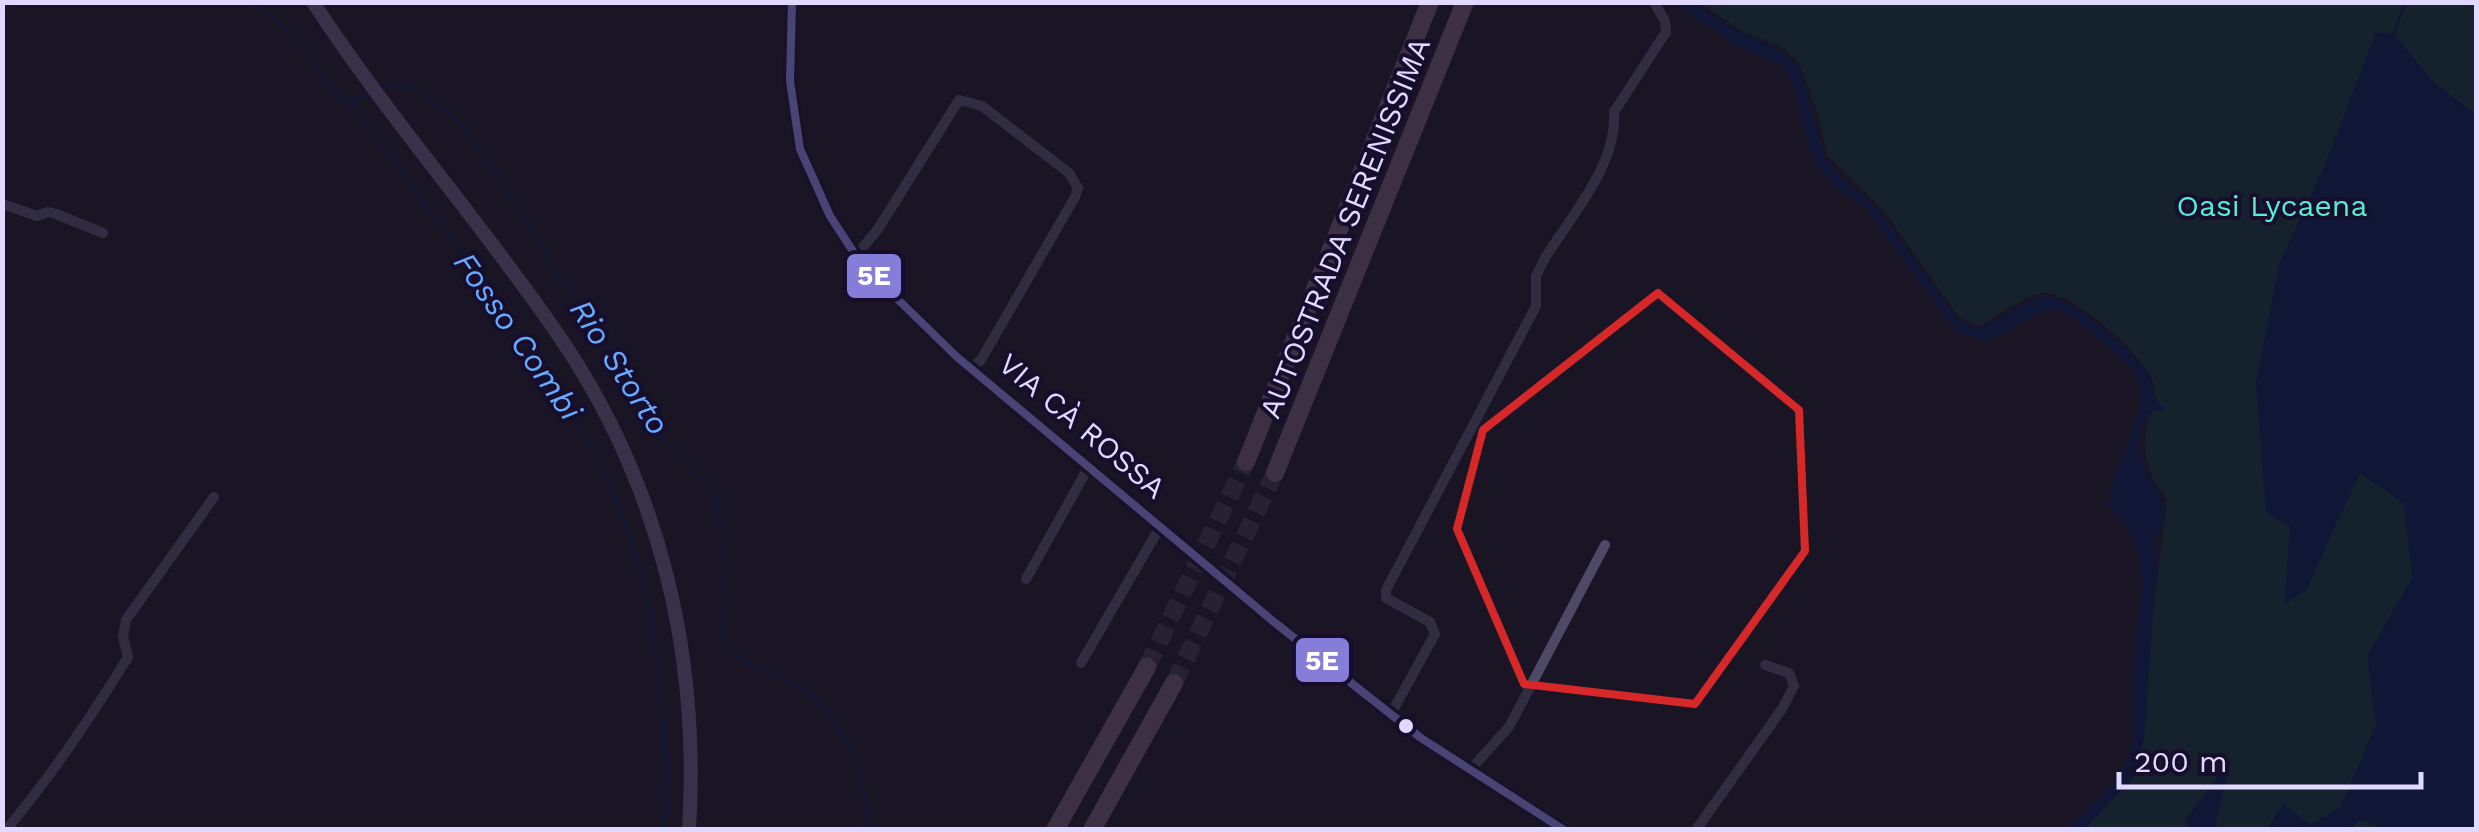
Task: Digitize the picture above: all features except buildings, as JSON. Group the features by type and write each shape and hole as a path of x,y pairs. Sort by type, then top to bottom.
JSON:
{"highway":[{"name":"AUTOSTRADA SERENISSIMA","path":"1246,462 1430,2"},
{"name":"AUTOSTRADA SERENISSIMA","path":"1275,473 1464,2"},
{"path":"1055,830 1147,667"},
{"path":"1092,830 1174,682"}],"main road":[{"path":"313,2 562,340 609,420 637,480 669,578 686,664 692,732 689,830"},
{"name":"VIA CÀ ROSSA","path":"792,2 790,80 800,149 830,216 856,256 912,316 1160,527 1391,714 1469,771 1564,830"}],"street":[{"path":"1391,714 1435,634 1430,622 1386,598 1386,590 1536,306 1536,276 1545,258 1610,154 1614,112 1666,32 1665,21 1654,2"},
{"path":"856,256 878,229 959,100 982,106 1070,172 1078,188 1075,198 981,360 971,368"},
{"path":"2,204 37,216 56,214 103,233"},
{"path":"1026,580 1088,468"},
{"path":"6,830 52,776 100,704 128,656 123,636 126,620 214,496"},
{"path":"1081,663 1160,527"},
{"path":"1469,771 1509,727 1605,545"},
{"path":"1696,830 1794,686 1789,672 1766,665"}],"highlighted area":[{"path":"1658,293 1799,410 1805,551 1695,704 1524,684 1457,529 1483,430"}],"green space":[{"name":"Oasi Lycaena","path":"1700,3 2476,3 2476,829 2085,829 2133,778 2144,739 2146,667 2167,500 2145,453 2155,394 2151,377 2108,329 2071,302 2054,295 2034,295 1979,326 1958,316 1882,208 1827,155 1799,63 1780,46 1745,33"}],"water":[{"path":"1677,3 1694,3 1796,63 1826,160 1875,206 1958,319 1976,329 2032,300 2051,297 2080,311 2135,358 2164,408 2154,410 2142,427 2138,442 2161,499 2165,513 2163,529 2153,537 2138,540 2108,505 2135,423 2141,391 2135,373 2126,363 2076,320 2055,310 2048,309 1988,341 1958,333 1862,204 1839,190 1823,173 1810,149 1785,67 1736,46"},
{"path":"2376,32 2394,35 2436,84 2476,115 2476,829 2385,829 2360,820 2351,829 2267,829 2283,804 2310,824 2340,808 2376,725 2367,656 2412,578 2404,504 2360,473 2306,590 2285,604 2290,526 2266,512 2256,383 2279,265 2324,167"},
{"path":"2154,554 2144,739 2133,778 2085,829 2067,829 2112,784 2132,751 2135,641 2146,558"},
{"path":"2232,757 2216,819 2219,829 2189,829 2185,820"}],"waterway":[{"name":"Rio Storto","path":"248,2 288,32 339,96 350,101 371,93"},
{"path":"2394,35 2405,2"},
{"name":"Rio Storto","path":"379,89 403,85 429,96 480,149 657,432 717,494 724,644 737,658 801,689 834,721 862,782 866,830"},
{"name":"Fosso Combi","path":"350,101 543,366 582,430 615,498 646,597 657,661 667,790 667,807 659,830"},
{"path":"2136,520 2149,555 2149,576"}],"tunnel":[{"path":"1147,667 1246,462"},
{"path":"1174,683 1275,473"}],"transit line":[{"name":"5E","path":"792,2 790,81 800,149 830,216 856,256 882,284 957,357 1274,622 1421,738 1564,830"}]}
